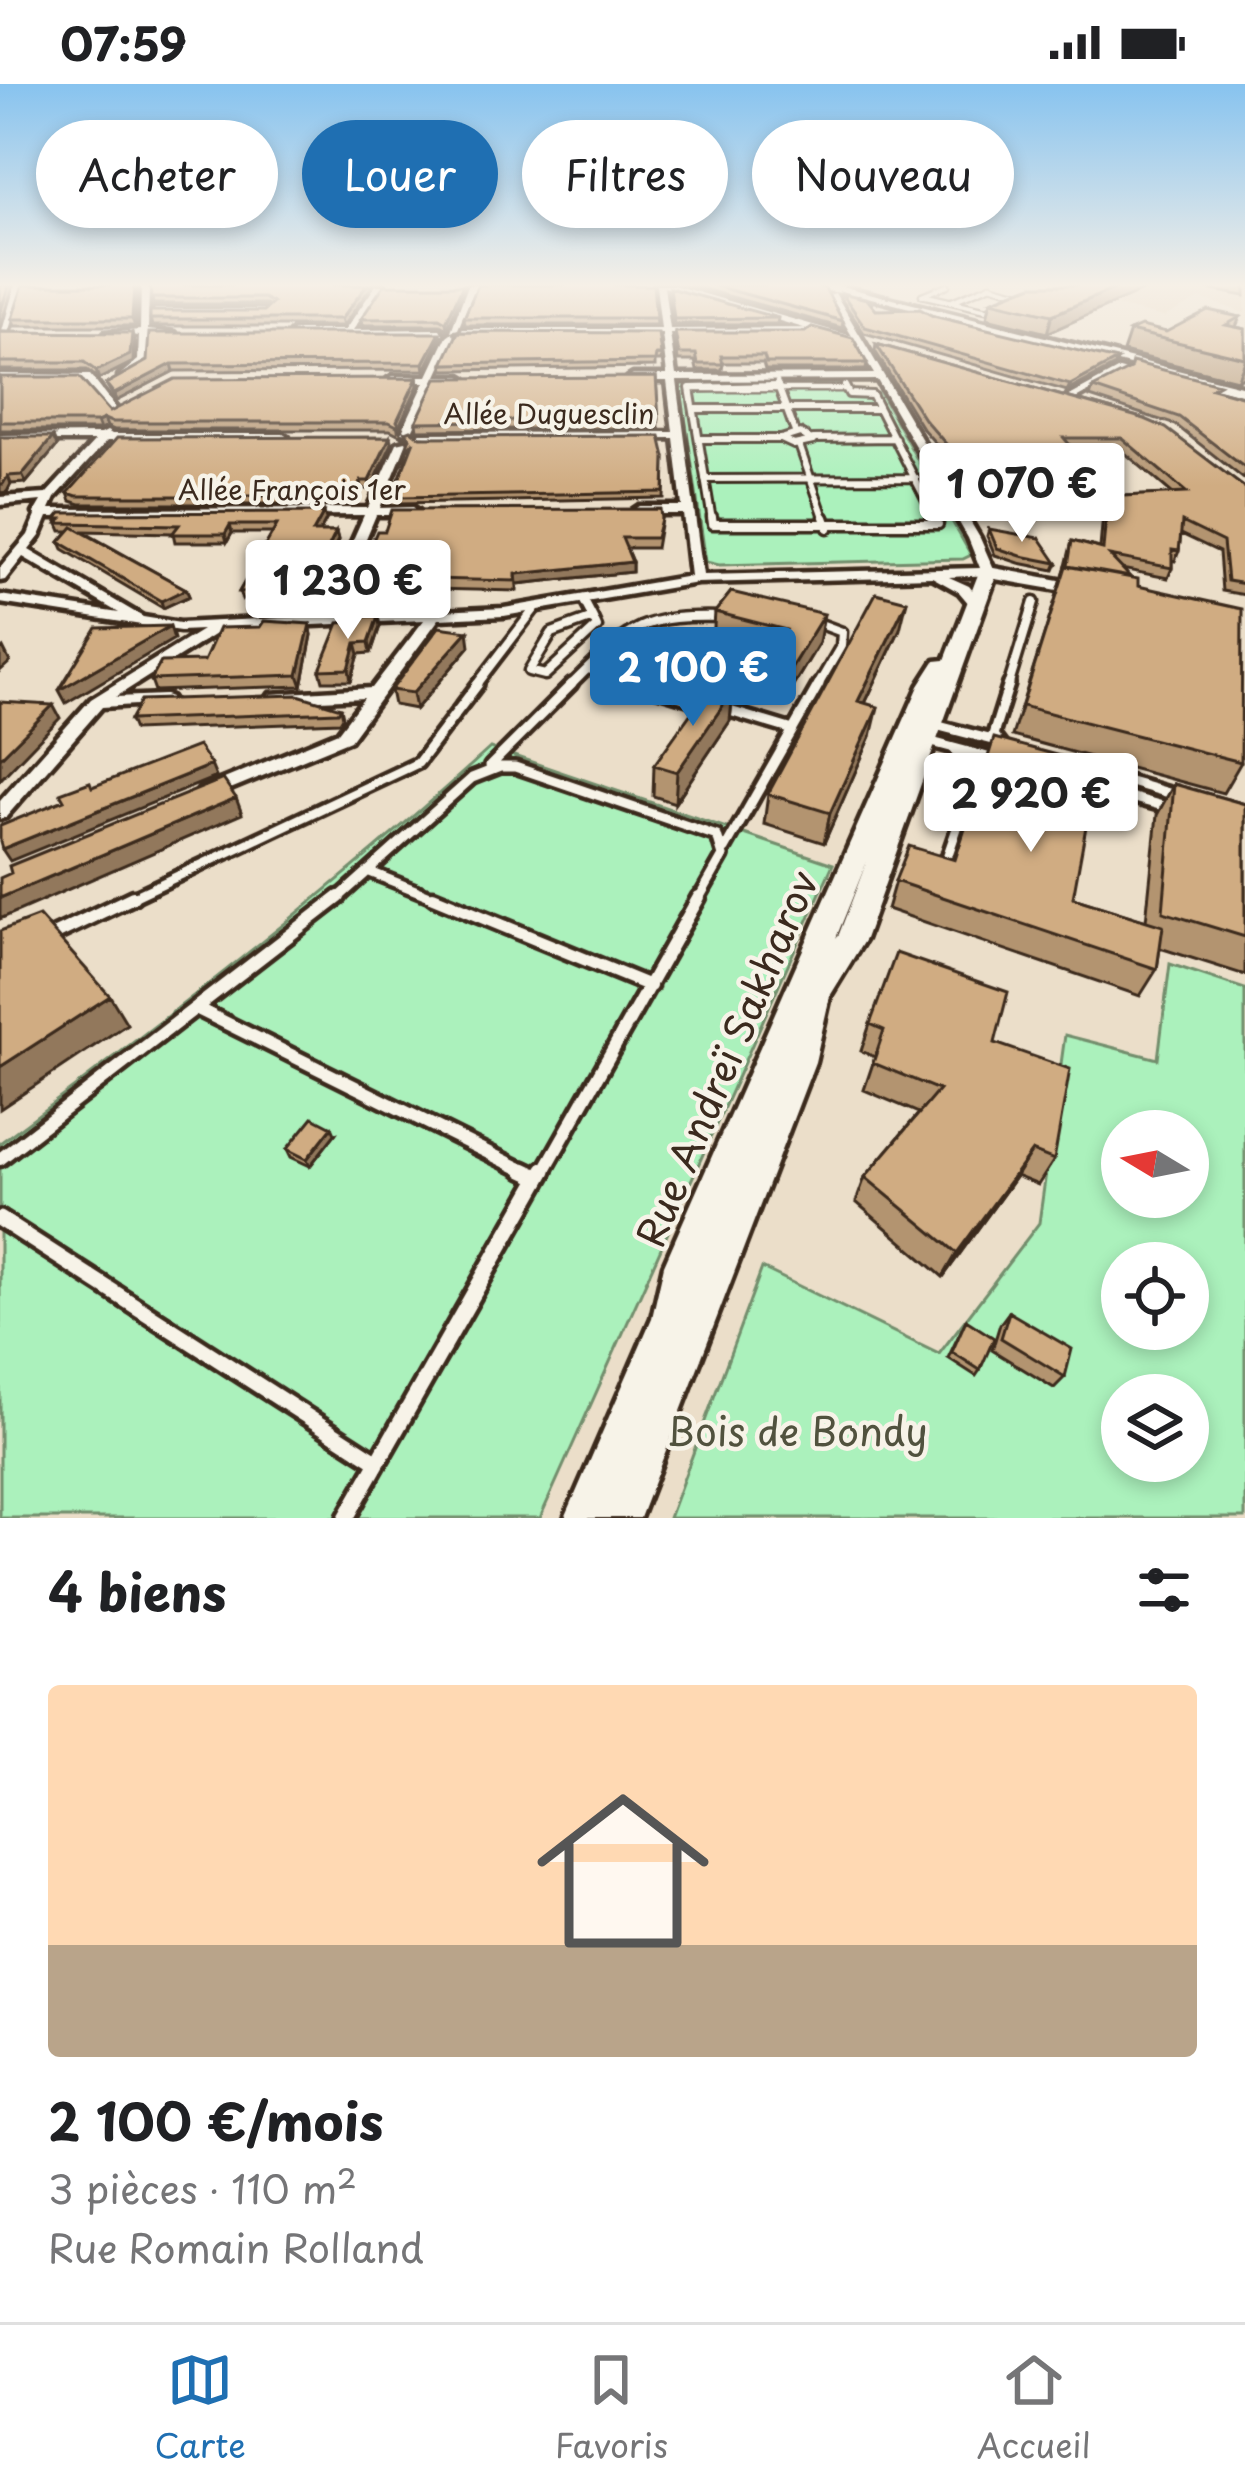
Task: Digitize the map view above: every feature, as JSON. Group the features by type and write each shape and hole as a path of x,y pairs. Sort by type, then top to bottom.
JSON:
{"street":[{"path":"98,388 142,366 142,352"},
{"path":"325,618 443,352"},
{"path":"668,352 697,579"},
{"path":"866,352 974,538 988,572"},
{"path":"1084,352 1245,393"},
{"path":"1087,352 1245,393"},
{"path":"1069,399 1122,370"},
{"path":"0,377 87,376 117,410 106,437 49,497 34,536 0,577"},
{"path":"628,378 880,377"},
{"path":"384,379 475,379"},
{"path":"1048,393 1088,404"},
{"name":"Allée Duguesclin","path":"405,437 679,435"},
{"path":"0,438 298,437"},
{"path":"0,501 49,497"},
{"path":"620,510 688,510"},
{"name":"Allée François 1er","path":"40,513 440,511"},
{"path":"24,552 139,621"},
{"path":"0,599 180,627 536,607 697,579 988,572 1110,594"},
{"name":"Rue Andreï Sakharov","path":"618,1518 799,1062 804,1026 831,962 851,939 893,860 960,638 988,572"},
{"path":"921,574 949,579 975,602"},
{"path":"193,798 344,736 435,615"},
{"path":"0,813 97,702 222,624"},
{"path":"260,697 377,694"},
{"path":"97,702 190,699"},
{"name":"Rue Andreï Sakharov","path":"587,1518 670,1319 677,1278 933,733"}],"lane":[{"path":"777,381 795,432"},
{"path":"777,381 845,386 849,394 872,395 938,524 716,525 691,387 777,381"},
{"path":"694,409 879,409"},
{"path":"781,439 795,432 813,439 895,438"},
{"path":"699,439 781,439 800,445 813,439"},
{"path":"800,445 827,527"},
{"path":"705,479 916,478"},
{"path":"584,598 597,627 545,675 529,671 552,633 593,619"},
{"path":"993,740 1034,602"},
{"path":"36,943 418,763 536,607"},
{"path":"0,1159 200,1010 370,872 490,766 628,629 675,615 738,617"},
{"path":"346,1518 841,646 842,632 835,627 801,620"},
{"path":"588,669 793,730"},
{"path":"933,733 993,740 1022,752"},
{"path":"933,733 998,760"},
{"path":"933,733 975,776 946,865 933,873"},
{"path":"1068,765 1184,797"},
{"path":"490,766 515,767 710,833 724,849"},
{"path":"1064,778 1196,815"},
{"path":"370,872 650,986"},
{"path":"200,1010 538,1177"},
{"path":"0,1219 378,1462"}],"green space":[{"path":"759,380 772,384 845,380 852,393 880,393 971,555 963,559 706,562 680,382"},
{"path":"490,748 833,864 540,1518 0,1518 0,1143 250,952"},
{"name":"Bois de Bondy","path":"1170,964 1245,989 1245,1518 669,1518 762,1268 939,1354 1039,1223 1065,1035 1158,1059"}],"building":[{"path":"0,352 130,352 96,371 84,362 0,362"},
{"path":"148,352 430,352 424,363 172,364 114,394 106,384 147,361"},
{"path":"449,352 661,355 655,361 443,364"},
{"path":"861,352 867,363 766,363 764,356 721,356 723,364 698,364 696,354 679,354"},
{"path":"881,352 904,352 1166,428 1245,488 1245,584 1227,581 1223,542 1182,522 1179,551 1172,550 1172,568 1110,556 1130,577 1068,566 1072,541 1103,549 1107,505 1002,505 968,453 954,453 924,419","holes":["1064,438 1122,438 1187,493 1123,496 1109,483 1103,484"]},
{"path":"953,352 1083,352 1117,360 1070,385"},
{"path":"1132,362 1219,384 1212,388 1245,397 1245,468 1179,417 1093,388 1130,369"},
{"path":"0,377 79,377 110,412 175,379 417,378 397,421 401,428 389,422 0,422"},
{"path":"656,377 659,419 416,422 437,378"},
{"path":"406,432 420,437 660,436 664,492 398,497 398,482 414,441 404,453 410,438"},
{"path":"0,437 53,437 22,475 8,476 0,484"},
{"path":"390,437 369,481 361,481 355,494 68,493 117,438"},
{"path":"660,509 656,538 622,538 632,562 516,574 516,581 430,579 429,587 386,589 383,599 357,600 363,564 377,531 385,531 392,510"},
{"path":"324,512 313,532 336,532 301,604 274,605 281,591 239,592 277,525 230,525 225,534 172,534 179,525 58,523 62,519 56,519 61,513"},
{"path":"73,527 186,589 161,601 60,542"},
{"path":"989,529 1040,538 1057,563 997,548"},
{"path":"1066,566 1138,579 1138,586 1242,609 1241,762 1022,706"},
{"path":"731,592 824,614 789,671 762,667 786,630 715,612"},
{"path":"876,593 907,601 858,701 878,707 830,813 768,794"},
{"path":"378,616 369,642 356,643 349,669 320,670 339,623 350,622 352,617"},
{"path":"264,621 310,624 298,675 151,680 161,662 204,661 219,628 260,627"},
{"path":"170,626 59,690 97,628"},
{"path":"439,627 468,631 413,693 391,690"},
{"path":"711,685 733,691 677,772 654,765"},
{"path":"298,695 341,708 338,712 130,720 141,700"},
{"path":"0,702 53,705 0,758"},
{"path":"994,738 1097,766 1073,898 1163,926 1157,969 895,881 909,846 955,860"},
{"path":"198,746 211,765 2,849 0,826 64,800 60,793 90,782 92,787"},
{"path":"223,779 236,798 0,898 0,878 11,873 9,866"},
{"path":"1174,784 1245,804 1245,937 1163,912"},
{"path":"39,916 110,996 0,1067 0,931"},
{"path":"896,953 1008,992 995,1043 1070,1069 1054,1160 1032,1151 957,1253 865,1177 939,1090 873,1063 884,1030 870,1024"},
{"path":"313,1117 332,1127 307,1159 287,1149"},
{"path":"1009,1312 1072,1349 1065,1377 1001,1338"},
{"path":"966,1320 994,1338 980,1370 952,1352"}]}
